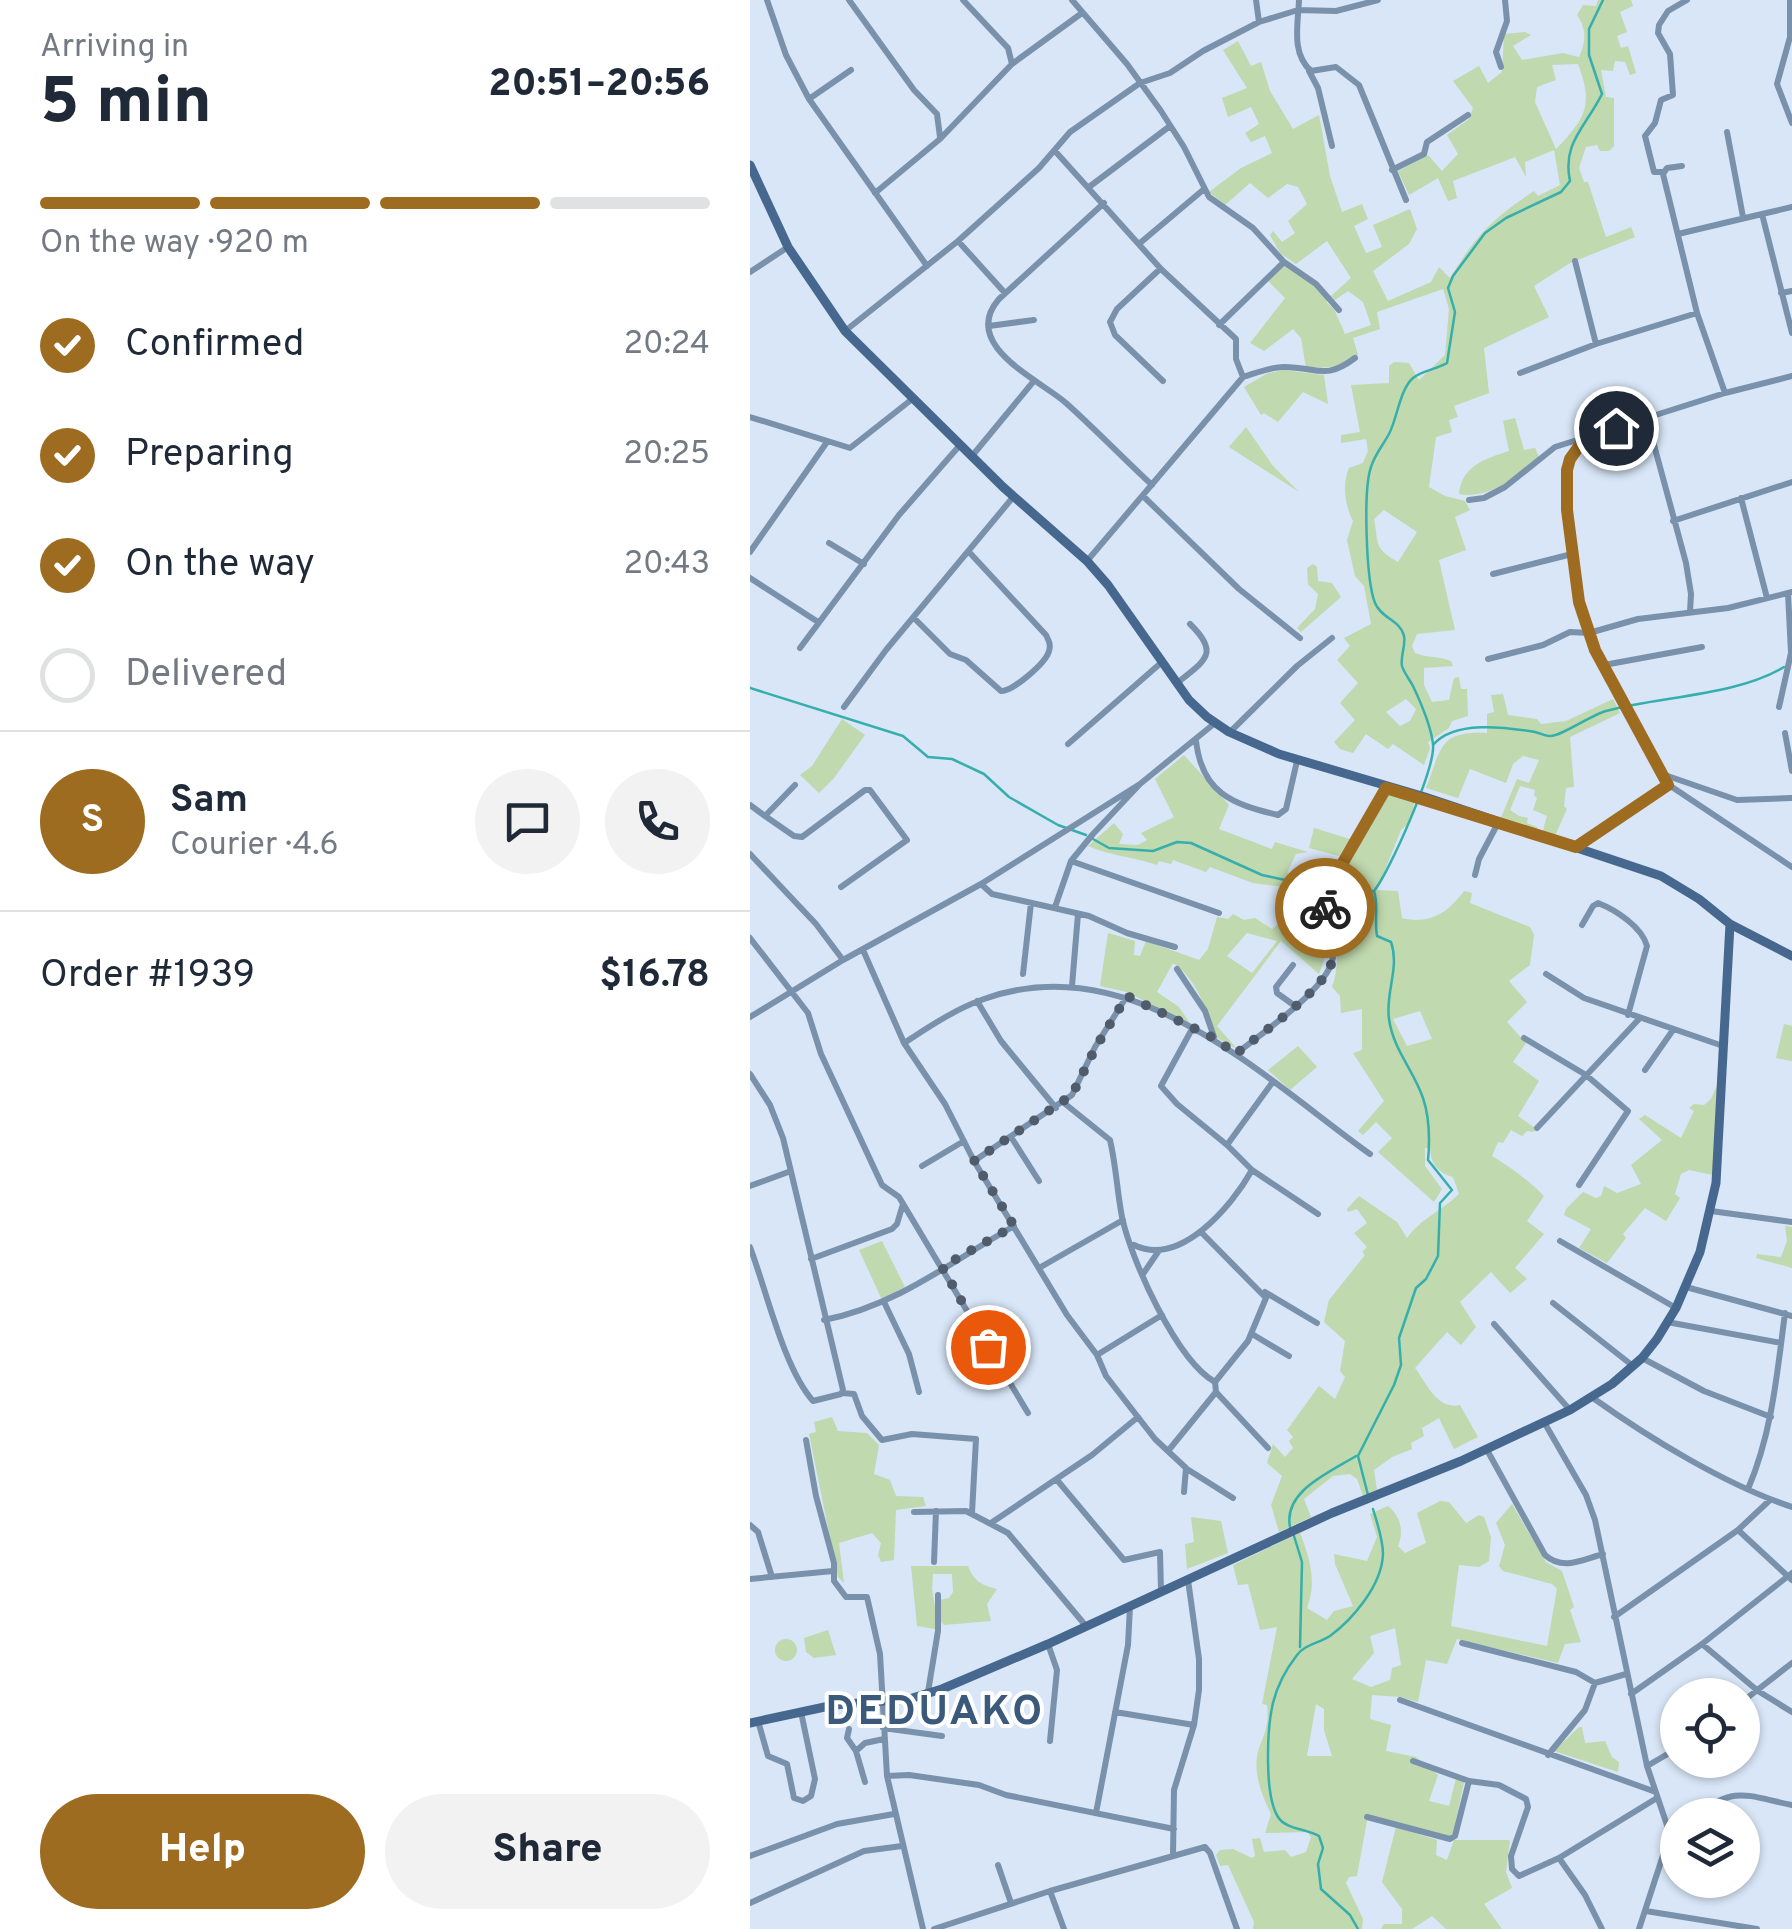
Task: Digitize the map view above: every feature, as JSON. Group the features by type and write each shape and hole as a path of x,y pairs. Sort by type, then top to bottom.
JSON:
{"street":[{"path":"862,0 852,3 914,90 938,114 940,139"},
{"path":"963,0 1008,48 1012,64"},
{"path":"1072,0 1170,126 1203,190 1261,235 1284,262 1316,284 1339,310"},
{"path":"1256,0 1259,22"},
{"path":"1299,0 1296,48 1318,88 1332,146"},
{"path":"845,331 958,241 1056,151 1070,132 1140,83 1170,73 1259,22 1298,10 1336,11 1378,0"},
{"path":"1501,67 1496,52 1507,21 1505,0"},
{"path":"1682,166 1654,172 1645,136 1659,115 1661,100 1673,95 1670,54 1658,32 1659,25 1668,11 1687,0"},
{"path":"1790,0 1790,37 1778,84 1792,123"},
{"path":"770,2 786,55 809,100 927,266"},
{"path":"875,193 940,139 1012,64 1082,13"},
{"path":"1309,70 1336,67 1356,81 1406,200"},
{"path":"809,100 851,70"},
{"path":"1392,170 1424,154 1427,142 1468,115"},
{"path":"1089,187 1170,126"},
{"path":"1726,132 1743,217"},
{"path":"1056,151 1161,268 1237,340 1236,358 1243,377"},
{"path":"750,165 788,247 845,331 911,400 1087,560 1176,684 1215,723 1298,760 1424,797 1662,876 1730,924 1792,956"},
{"path":"1663,172 1696,313 1725,393"},
{"path":"1140,243 1203,190"},
{"path":"1104,202 1005,293 989,312 989,326 1002,354 1033,382 1067,404 1152,484"},
{"path":"1678,234 1792,207"},
{"path":"1762,214 1792,333"},
{"path":"958,241 1005,293"},
{"path":"750,272 788,247"},
{"path":"1575,260 1596,344"},
{"path":"1219,324 1284,262"},
{"path":"1161,268 1117,309 1110,322 1116,334 1162,381"},
{"path":"1781,293 1792,291"},
{"path":"1520,373 1696,313"},
{"path":"989,326 1034,320"},
{"path":"1087,560 1243,377 1287,366 1326,373 1355,358"},
{"path":"1470,500 1505,487 1555,447 1792,376"},
{"path":"972,456 1033,382"},
{"path":"750,417 852,448 911,400"},
{"path":"1647,420 1686,563 1690,612"},
{"path":"1585,438 1567,470 1567,510 1579,602 1588,634 1668,785 1792,867"},
{"path":"750,552 827,442"},
{"path":"800,648 912,500 960,445"},
{"path":"1673,520 1792,482"},
{"path":"844,707 886,650 1014,496"},
{"path":"1143,496 1238,589 1300,638"},
{"path":"1741,498 1766,598"},
{"path":"829,543 864,564"},
{"path":"914,618 950,654 966,660 1000,691 1013,689 1048,654 1046,635 970,552"},
{"path":"1493,574 1572,554"},
{"path":"750,578 818,622"},
{"path":"1488,659 1543,645 1570,632 1588,634 1638,620 1728,608 1790,592 1791,653 1779,707"},
{"path":"1176,684 1205,660 1208,650 1206,639 1190,624"},
{"path":"1229,732 1332,638"},
{"path":"1604,665 1702,647"},
{"path":"1068,744 1162,662"},
{"path":"750,1016 981,884 1140,784 1215,723"},
{"path":"1784,734 1792,772"},
{"path":"1196,739 1199,766 1230,801 1278,815 1286,809 1298,760"},
{"path":"1661,773 1737,800 1792,798"},
{"path":"1056,907 1071,861 1140,784"},
{"path":"765,816 795,785"},
{"path":"1576,847 1668,785"},
{"path":"1236,1054 1320,983 1330,966 1333,955 1324,904 1326,892 1386,788"},
{"path":"750,805 794,836 802,836 870,790 907,840 841,887"},
{"path":"1475,875 1498,823"},
{"path":"750,854 844,960"},
{"path":"1071,861 1219,912"},
{"path":"981,884 992,894 1056,907 1175,948"},
{"path":"1582,925 1598,903 1616,912 1644,936 1646,946 1628,1015"},
{"path":"1023,974 1032,904"},
{"path":"1072,986 1078,914"},
{"path":"801,1712 815,1779 811,1796 802,1801 794,1799 788,1764 768,1756 754,1722 801,1712 852,1702 928,1694 1487,1450 1593,1398 1633,1366 1676,1308 1700,1252 1711,1211 1716,1182 1730,924"},
{"path":"750,938 812,1021 821,1054 882,1185 895,1192 903,1203 1028,1413"},
{"path":"863,950 904,1044 945,1104 974,1161 1067,1316 1097,1355 1106,1376 1168,1451 1186,1468 1233,1498"},
{"path":"1293,966 1276,987 1295,1006"},
{"path":"1177,968 1205,1011 1214,1038"},
{"path":"1546,974 1571,992 1724,1046"},
{"path":"904,1044 978,1001 1003,993 1072,986 1127,996 1214,1038 1370,1154"},
{"path":"974,1161 1064,1103 1078,1086 1127,996"},
{"path":"978,1001 1002,1041 1056,1108"},
{"path":"1537,1128 1639,1019"},
{"path":"1192,1029 1161,1086 1252,1170 1318,1214"},
{"path":"1644,1070 1673,1030"},
{"path":"1524,1038 1586,1074 1625,1106 1627,1115 1579,1184"},
{"path":"750,1074 772,1110 791,1171 842,1393"},
{"path":"1227,1145 1272,1084"},
{"path":"1064,1103 1110,1140 1123,1220 1144,1274 1162,1314 1196,1368 1216,1382"},
{"path":"1012,1137 1039,1180"},
{"path":"922,1166 964,1140"},
{"path":"1132,1244 1159,1251 1202,1232 1229,1204 1252,1170"},
{"path":"750,1186 791,1171"},
{"path":"811,1259 892,1229 903,1203"},
{"path":"1711,1211 1792,1222"},
{"path":"1038,1268 1123,1220"},
{"path":"824,1320 869,1310 896,1292 921,1285 942,1267 1014,1226"},
{"path":"1202,1232 1264,1292 1318,1322"},
{"path":"1560,1241 1676,1308"},
{"path":"750,1246 790,1360 807,1394 813,1401 842,1393 854,1394 862,1416 882,1440 912,1434 976,1439 972,1513"},
{"path":"1144,1274 1159,1251"},
{"path":"1686,1288 1788,1314 1771,1417 1762,1456 1748,1490"},
{"path":"1168,1451 1216,1392 1216,1382 1252,1334 1266,1301 1264,1292"},
{"path":"884,1302 910,1354 920,1392"},
{"path":"1552,1303 1633,1366"},
{"path":"1097,1355 1162,1314"},
{"path":"1668,1322 1781,1343"},
{"path":"1494,1324 1570,1410"},
{"path":"1252,1334 1289,1356"},
{"path":"1642,1358 1704,1391 1771,1417"},
{"path":"1216,1392 1268,1448"},
{"path":"1593,1398 1633,1427 1748,1490 1792,1508"},
{"path":"990,1524 1057,1480 1138,1417"},
{"path":"1544,1422 1596,1520 1626,1674 1660,1804"},
{"path":"806,1440 834,1584 846,1597 867,1597 879,1646 887,1776 923,1929"},
{"path":"1487,1450 1546,1555 1561,1565 1603,1554"},
{"path":"1184,1492 1186,1468"},
{"path":"1057,1480 1124,1560 1160,1552 1161,1592"},
{"path":"1614,1617 1738,1530 1770,1500"},
{"path":"934,1562 936,1511"},
{"path":"914,1512 972,1513 1015,1538 1086,1626"},
{"path":"750,1525 760,1536 772,1578"},
{"path":"1631,1694 1791,1576 1738,1530"},
{"path":"750,1579 834,1571"},
{"path":"1173,1854 1174,1790 1194,1725 1199,1690 1199,1659 1188,1579"},
{"path":"928,1694 939,1624 938,1595"},
{"path":"1096,1813 1129,1636 1130,1606"},
{"path":"1462,1643 1576,1672 1595,1683 1626,1674"},
{"path":"1048,1644 1058,1670 1050,1742"},
{"path":"1702,1644 1743,1678"},
{"path":"1760,1689 1792,1662"},
{"path":"1548,1755 1585,1710 1595,1683"},
{"path":"1760,1692 1792,1712"},
{"path":"1400,1700 1655,1794"},
{"path":"1115,1712 1194,1725"},
{"path":"883,1728 942,1736"},
{"path":"848,1729 847,1738 856,1750 864,1782"},
{"path":"856,1750 865,1743 884,1740"},
{"path":"1647,1766 1660,1758"},
{"path":"1413,1761 1469,1781 1499,1785 1528,1801 1511,1856 1516,1875 1525,1876 1558,1858 1655,1794"},
{"path":"887,1776 979,1784 1006,1795 1174,1829"},
{"path":"1367,1818 1450,1839 1469,1781"},
{"path":"1723,1798 1740,1793 1792,1805"},
{"path":"750,1856 837,1824 894,1814"},
{"path":"750,1902 864,1851 902,1846"},
{"path":"934,1929 1173,1854 1208,1849 1237,1929"},
{"path":"1558,1858 1585,1894 1602,1929"},
{"path":"998,1866 1011,1903"},
{"path":"1639,1929 1660,1872"},
{"path":"1050,1890 1064,1929"},
{"path":"1646,1912 1757,1929"},
{"path":"1688,1918 1692,1929"}],"green space":[{"path":"1598,0 1631,0 1633,6 1620,12 1627,32 1617,36 1621,48 1628,46 1636,73 1630,75 1625,62 1615,61 1613,71 1601,70 1606,97 1614,98 1614,146 1609,151 1600,151 1597,145 1586,147 1579,168 1584,182 1588,182 1606,237 1631,227 1635,237 1570,263 1534,286 1549,317 1484,348 1489,393 1454,406 1458,417 1449,420 1452,432 1436,437 1429,487 1465,501 1470,510 1455,517 1466,550 1439,560 1455,630 1417,634 1412,646 1415,653 1451,661 1453,666 1424,668 1424,685 1432,702 1449,700 1454,678 1459,677 1461,689 1467,689 1468,716 1452,721 1449,728 1428,742 1424,765 1393,744 1388,749 1366,734 1353,753 1340,749 1334,742 1355,720 1340,703 1358,683 1337,660 1350,646 1344,638 1371,624 1364,586 1355,576 1347,540 1353,521 1345,495 1347,474 1349,468 1363,463 1368,451 1366,439 1341,443 1341,435 1360,432 1351,385 1389,383 1389,366 1394,362 1409,363 1419,380 1445,355 1449,309 1443,289 1377,312 1380,329 1353,338 1358,355 1334,366 1306,368 1301,338 1293,329 1264,351 1250,343 1285,298 1267,280 1283,264 1325,290 1327,303 1334,309 1345,334 1371,325 1363,302 1348,291 1335,300 1331,296 1351,278 1327,241 1296,264 1280,253 1270,235 1273,231 1282,242 1295,233 1288,221 1307,204 1298,187 1287,184 1268,198 1250,183 1225,205 1209,192 1241,168 1272,153 1265,136 1251,142 1245,133 1259,124 1251,107 1228,117 1222,98 1247,88 1223,50 1238,41 1251,66 1261,62 1270,91 1293,129 1319,115 1330,176 1342,212 1362,204 1368,219 1354,226 1366,253 1382,247 1373,225 1410,209 1417,229 1409,244 1373,271 1388,301 1431,282 1439,267 1450,278 1468,250 1496,220 1534,191 1538,196 1560,185 1554,150 1525,162 1526,177 1515,157 1453,181 1457,198 1448,201 1438,178 1409,195 1398,171 1428,155 1442,171 1458,154 1447,135 1469,119 1473,108 1453,81 1479,66 1488,83 1502,72 1504,34 1531,35 1513,46 1522,60 1563,53 1579,57 1584,36 1577,15 1583,5 1596,6","holes":["1578,64 1585,90 1584,111 1556,149 1535,102 1537,87 1556,80 1552,65","1384,510 1417,532 1398,562 1381,549 1374,519","1406,699 1416,709 1410,721 1400,726 1386,712"]},
{"path":"1284,370 1324,375 1328,404 1303,392 1278,422 1261,415 1244,387 1268,373"},
{"path":"1515,418 1524,450 1535,448 1541,461 1492,490 1459,494 1470,470 1509,451 1503,421"},
{"path":"1246,427 1273,466 1299,492 1229,447"},
{"path":"1313,564 1318,581 1332,583 1341,597 1301,632 1297,628 1315,609 1318,594 1308,584 1307,568"},
{"path":"1503,694 1508,715 1537,719 1541,724 1566,721 1613,699 1620,713 1570,737 1574,787 1566,788 1567,809 1554,838 1542,834 1547,816 1533,810 1535,790 1520,786 1510,810 1528,818 1527,823 1537,827 1536,833 1500,820 1517,779 1529,783 1539,760 1523,756 1513,764 1506,783 1470,769 1458,798 1426,788 1444,745 1459,735 1487,733 1487,714 1494,712 1491,695"},
{"path":"842,719 865,735 819,793 800,775 812,766"},
{"path":"1184,755 1229,805 1219,829 1272,849 1275,842 1308,852 1296,854 1287,873 1325,880 1319,907 1328,949 1319,974 1281,941 1217,1026 1237,1049 1215,1037 1195,987 1173,963 1157,992 1179,1007 1191,1025 1127,992 1100,986 1108,933 1135,941 1134,955 1140,956 1146,941 1199,960 1208,949 1217,917 1228,919 1233,914 1244,920 1255,918 1272,929 1290,907 1290,888 1253,883 1210,867 1206,872 1173,860 1171,864 1159,861 1157,865 1088,846 1114,823 1123,834 1119,844 1138,845 1147,840 1141,833 1174,817 1155,779","holes":["1247,933 1277,941 1252,973 1227,956"]},
{"path":"1389,794 1414,803 1411,821 1401,830 1377,890 1398,891 1402,918 1421,920 1437,915 1464,891 1472,893 1470,903 1530,927 1534,935 1530,965 1509,981 1527,1002 1507,1022 1526,1043 1513,1062 1539,1081 1518,1116 1535,1128 1522,1136 1511,1130 1503,1143 1498,1142 1492,1156 1544,1196 1527,1221 1544,1234 1515,1268 1527,1279 1510,1293 1491,1272 1460,1302 1476,1327 1461,1345 1447,1332 1415,1368 1439,1400 1460,1405 1478,1437 1454,1449 1439,1418 1422,1428 1424,1436 1411,1443 1412,1449 1374,1470 1377,1490 1363,1496 1357,1479 1350,1474 1333,1476 1304,1499 1311,1517 1279,1532 1271,1505 1282,1476 1267,1463 1273,1444 1285,1457 1293,1448 1289,1441 1293,1437 1287,1430 1319,1386 1335,1399 1345,1377 1340,1371 1345,1341 1324,1322 1329,1300 1365,1255 1362,1252 1367,1247 1354,1233 1367,1223 1357,1209 1347,1209 1359,1196 1397,1222 1407,1238 1459,1194 1453,1177 1433,1163 1430,1148 1425,1148 1425,1166 1442,1189 1434,1202 1378,1152 1392,1138 1376,1122 1363,1135 1358,1131 1384,1101 1353,1053 1362,1050 1362,1009 1341,1013 1340,996 1332,987 1337,962 1334,891","holes":["1420,1011 1432,1039 1407,1046 1393,1019"]},
{"path":"1314,828 1350,839 1339,856 1309,848"},
{"path":"1784,1024 1792,1026 1792,1061 1776,1058"},
{"path":"1298,1046 1317,1067 1290,1090 1268,1070"},
{"path":"1718,1083 1713,1175 1689,1170 1681,1174 1675,1194 1680,1198 1666,1221 1645,1208 1623,1234 1626,1238 1607,1263 1579,1248 1591,1229 1564,1215 1566,1209 1583,1192 1596,1198 1601,1196 1604,1186 1617,1193 1641,1184 1631,1165 1662,1140 1639,1119 1645,1115 1681,1138 1694,1111 1689,1108 1711,1099"},
{"path":"1785,1226 1792,1227 1792,1268 1756,1258 1757,1254 1781,1257 1787,1241"},
{"path":"882,1241 905,1287 882,1300 859,1250"},
{"path":"832,1417 838,1431 867,1433 879,1445 874,1474 890,1480 896,1496 923,1497 926,1506 896,1510 894,1560 881,1562 881,1543 872,1533 839,1543 844,1583 838,1577 809,1434 816,1432 814,1422"},
{"path":"1440,1501 1449,1502 1466,1523 1479,1515 1484,1517 1491,1537 1489,1561 1479,1567 1459,1565 1451,1626 1547,1646 1557,1589 1552,1584 1503,1571 1499,1566 1505,1545 1496,1523 1512,1504 1546,1562 1562,1571 1581,1642 1565,1644 1558,1663 1457,1639 1447,1664 1426,1660 1418,1702 1372,1695 1370,1719 1391,1725 1386,1751 1416,1757 1438,1775 1429,1801 1449,1806 1456,1779 1464,1782 1453,1834 1449,1837 1368,1815 1357,1876 1349,1877 1346,1883 1363,1919 1362,1929 1253,1929 1254,1922 1228,1865 1220,1866 1216,1855 1220,1850 1233,1849 1252,1858 1252,1839 1260,1838 1264,1852 1285,1850 1291,1857 1306,1852 1311,1837 1307,1832 1265,1833 1271,1814 1261,1789 1257,1761 1267,1725 1267,1705 1262,1704 1277,1627 1260,1630 1248,1584 1238,1585 1233,1565 1300,1533 1311,1570 1307,1608 1327,1620 1334,1611 1353,1606 1334,1554 1367,1561 1377,1537 1370,1514 1388,1506 1398,1520 1398,1546 1405,1553 1426,1543 1417,1513","holes":["1395,1628 1401,1665 1392,1668 1390,1680 1371,1687 1352,1679 1374,1653 1370,1636","1316,1704 1324,1709 1324,1730 1332,1756 1307,1756"]},
{"path":"1191,1517 1221,1521 1228,1553 1187,1569 1185,1544 1194,1542"},
{"path":"911,1566 968,1566 979,1582 997,1589 987,1604 991,1621 944,1625 940,1621 940,1600 949,1598 953,1592 952,1574 933,1574 938,1625 935,1629 917,1626"},
{"path":"828,1630 836,1655 814,1658 806,1652 804,1638"},
{"path":"786,1639 794,1642 794,1658 786,1661 778,1658 775,1650 778,1642"},
{"path":"1579,1727 1585,1743 1605,1741 1612,1757 1619,1762 1618,1772 1554,1751"},
{"path":"1396,1827 1437,1840 1436,1855 1447,1860 1454,1840 1510,1840 1506,1872 1512,1888 1484,1904 1502,1929 1446,1929 1432,1916 1412,1929 1381,1929 1384,1924 1402,1924 1402,1909 1382,1882"}],"waterway":[{"path":"1368,1495 1358,1456 1394,1385 1401,1365 1399,1338 1416,1288 1426,1279 1438,1256 1440,1203 1452,1190 1428,1160 1425,1106 1389,1019 1391,942 1377,936 1376,930 1374,891 1410,819 1427,774 1433,744 1422,707 1402,666 1402,631 1378,608 1372,591 1367,535 1369,479 1372,463 1389,434 1409,383 1447,363 1455,312 1448,288 1453,276 1485,233 1506,218 1561,192 1570,181 1572,146 1602,94 1589,55 1589,29 1603,0"},
{"path":"1433,745 1454,732 1481,727 1555,735 1606,711 1721,690 1784,667"},
{"path":"750,688 903,736 928,757 952,759 984,774 1009,797 1058,825 1086,835"},
{"path":"1093,839 1109,848 1153,851 1177,842 1191,843 1262,875 1318,887 1372,891"},
{"path":"1290,1527 1290,1514 1301,1493 1356,1456"},
{"path":"1358,1929 1350,1915 1321,1889 1318,1864 1323,1848 1319,1836 1278,1817 1270,1793 1268,1744 1273,1703 1297,1655 1330,1636 1348,1620 1378,1578 1383,1548 1373,1509"},
{"path":"1294,1536 1302,1562 1300,1647"}],"way so far":[{"path":"988,1347 942,1267 1014,1226 974,1161 1072,1095 1127,996 1214,1038 1236,1054 1320,983 1333,955 1325,908"}],"district":[{"name":"DEDUAKO","path":"935,1709"}],"route":[{"path":"1325,908 1326,892 1386,788 1576,847 1668,785 1595,650 1579,602 1567,510 1567,470 1585,438 1616,428"}]}
